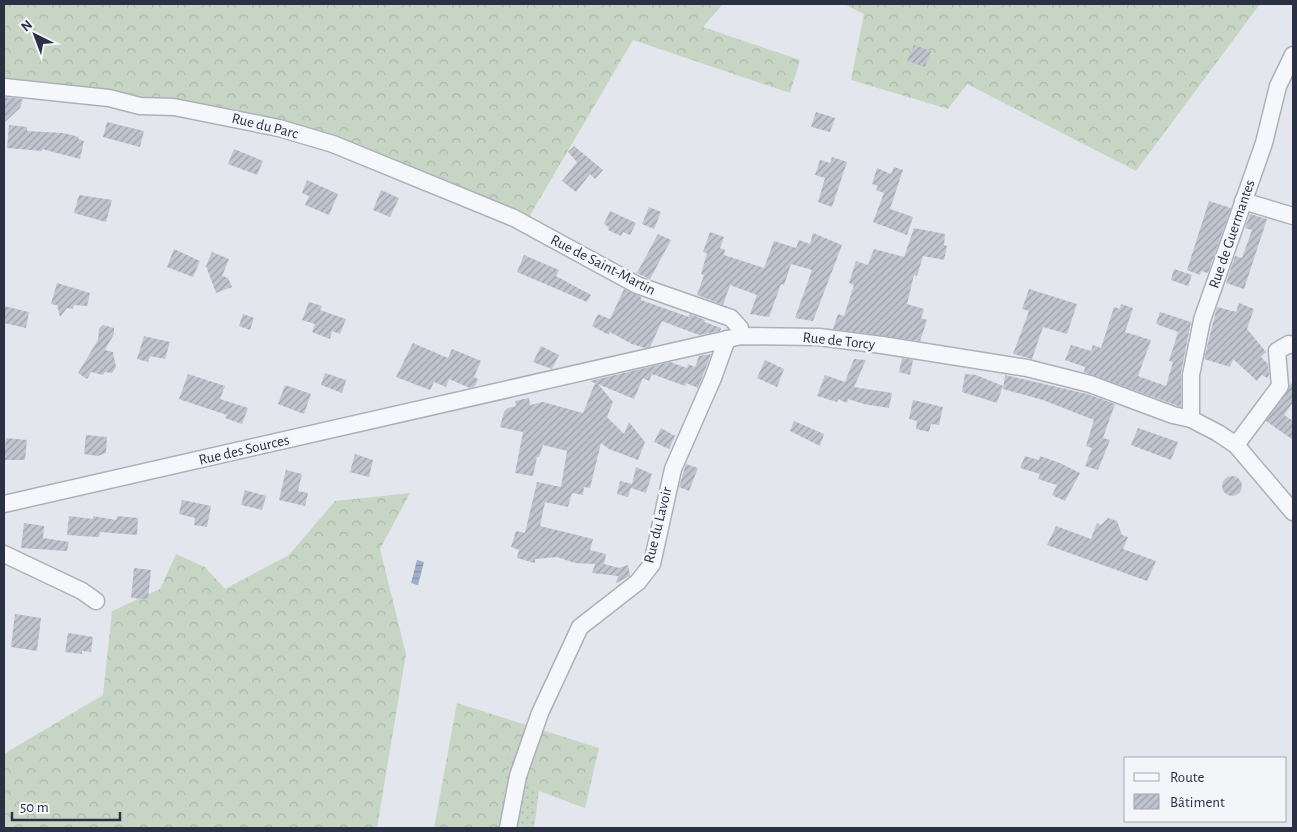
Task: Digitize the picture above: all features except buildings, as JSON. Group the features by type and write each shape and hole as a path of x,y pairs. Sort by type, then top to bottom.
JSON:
{"street":[{"name":"Rue de Guermantes","path":"1191,419 1191,375 1202,320 1264,143 1278,86 1293,55"},
{"name":"Rue du Parc","path":"4,87 109,98 140,106 174,107 279,128 333,144 514,218"},
{"path":"1243,201 1293,216"},
{"name":"Rue de Saint-Martin","path":"514,218 636,285 731,318 740,328 734,337"},
{"name":"Rue de Torcy","path":"485,395 734,337 819,337 957,356 1027,368 1090,384 1173,416 1191,419 1236,445 1293,512"},
{"name":"Rue du Lavoir","path":"508,828 518,776 540,713 580,627 638,582 652,564 672,469 713,378 734,337"},
{"path":"1236,445 1280,386 1277,351 1289,344 1293,345"},
{"name":"Rue des Sources","path":"4,504 485,395"},
{"path":"4,554 82,591 96,602"}],"green space":[{"path":"4,4 723,4 703,27 800,60 790,93 633,40 529,217 333,134 4,84"},
{"path":"844,4 1260,4 1136,171 967,84 948,109 851,80 864,14"},
{"path":"410,493 380,549 406,654 377,828 4,828 4,754 103,695 112,611 160,589 176,554 205,567 225,589 289,555 335,501"},
{"path":"457,703 599,748 585,808 528,787 528,755 509,753 498,828 434,828"},
{"path":"508,753 528,755 528,787 539,791 534,828 498,828"}],"water":[{"path":"417,560 424,562 418,585 411,583"}]}
